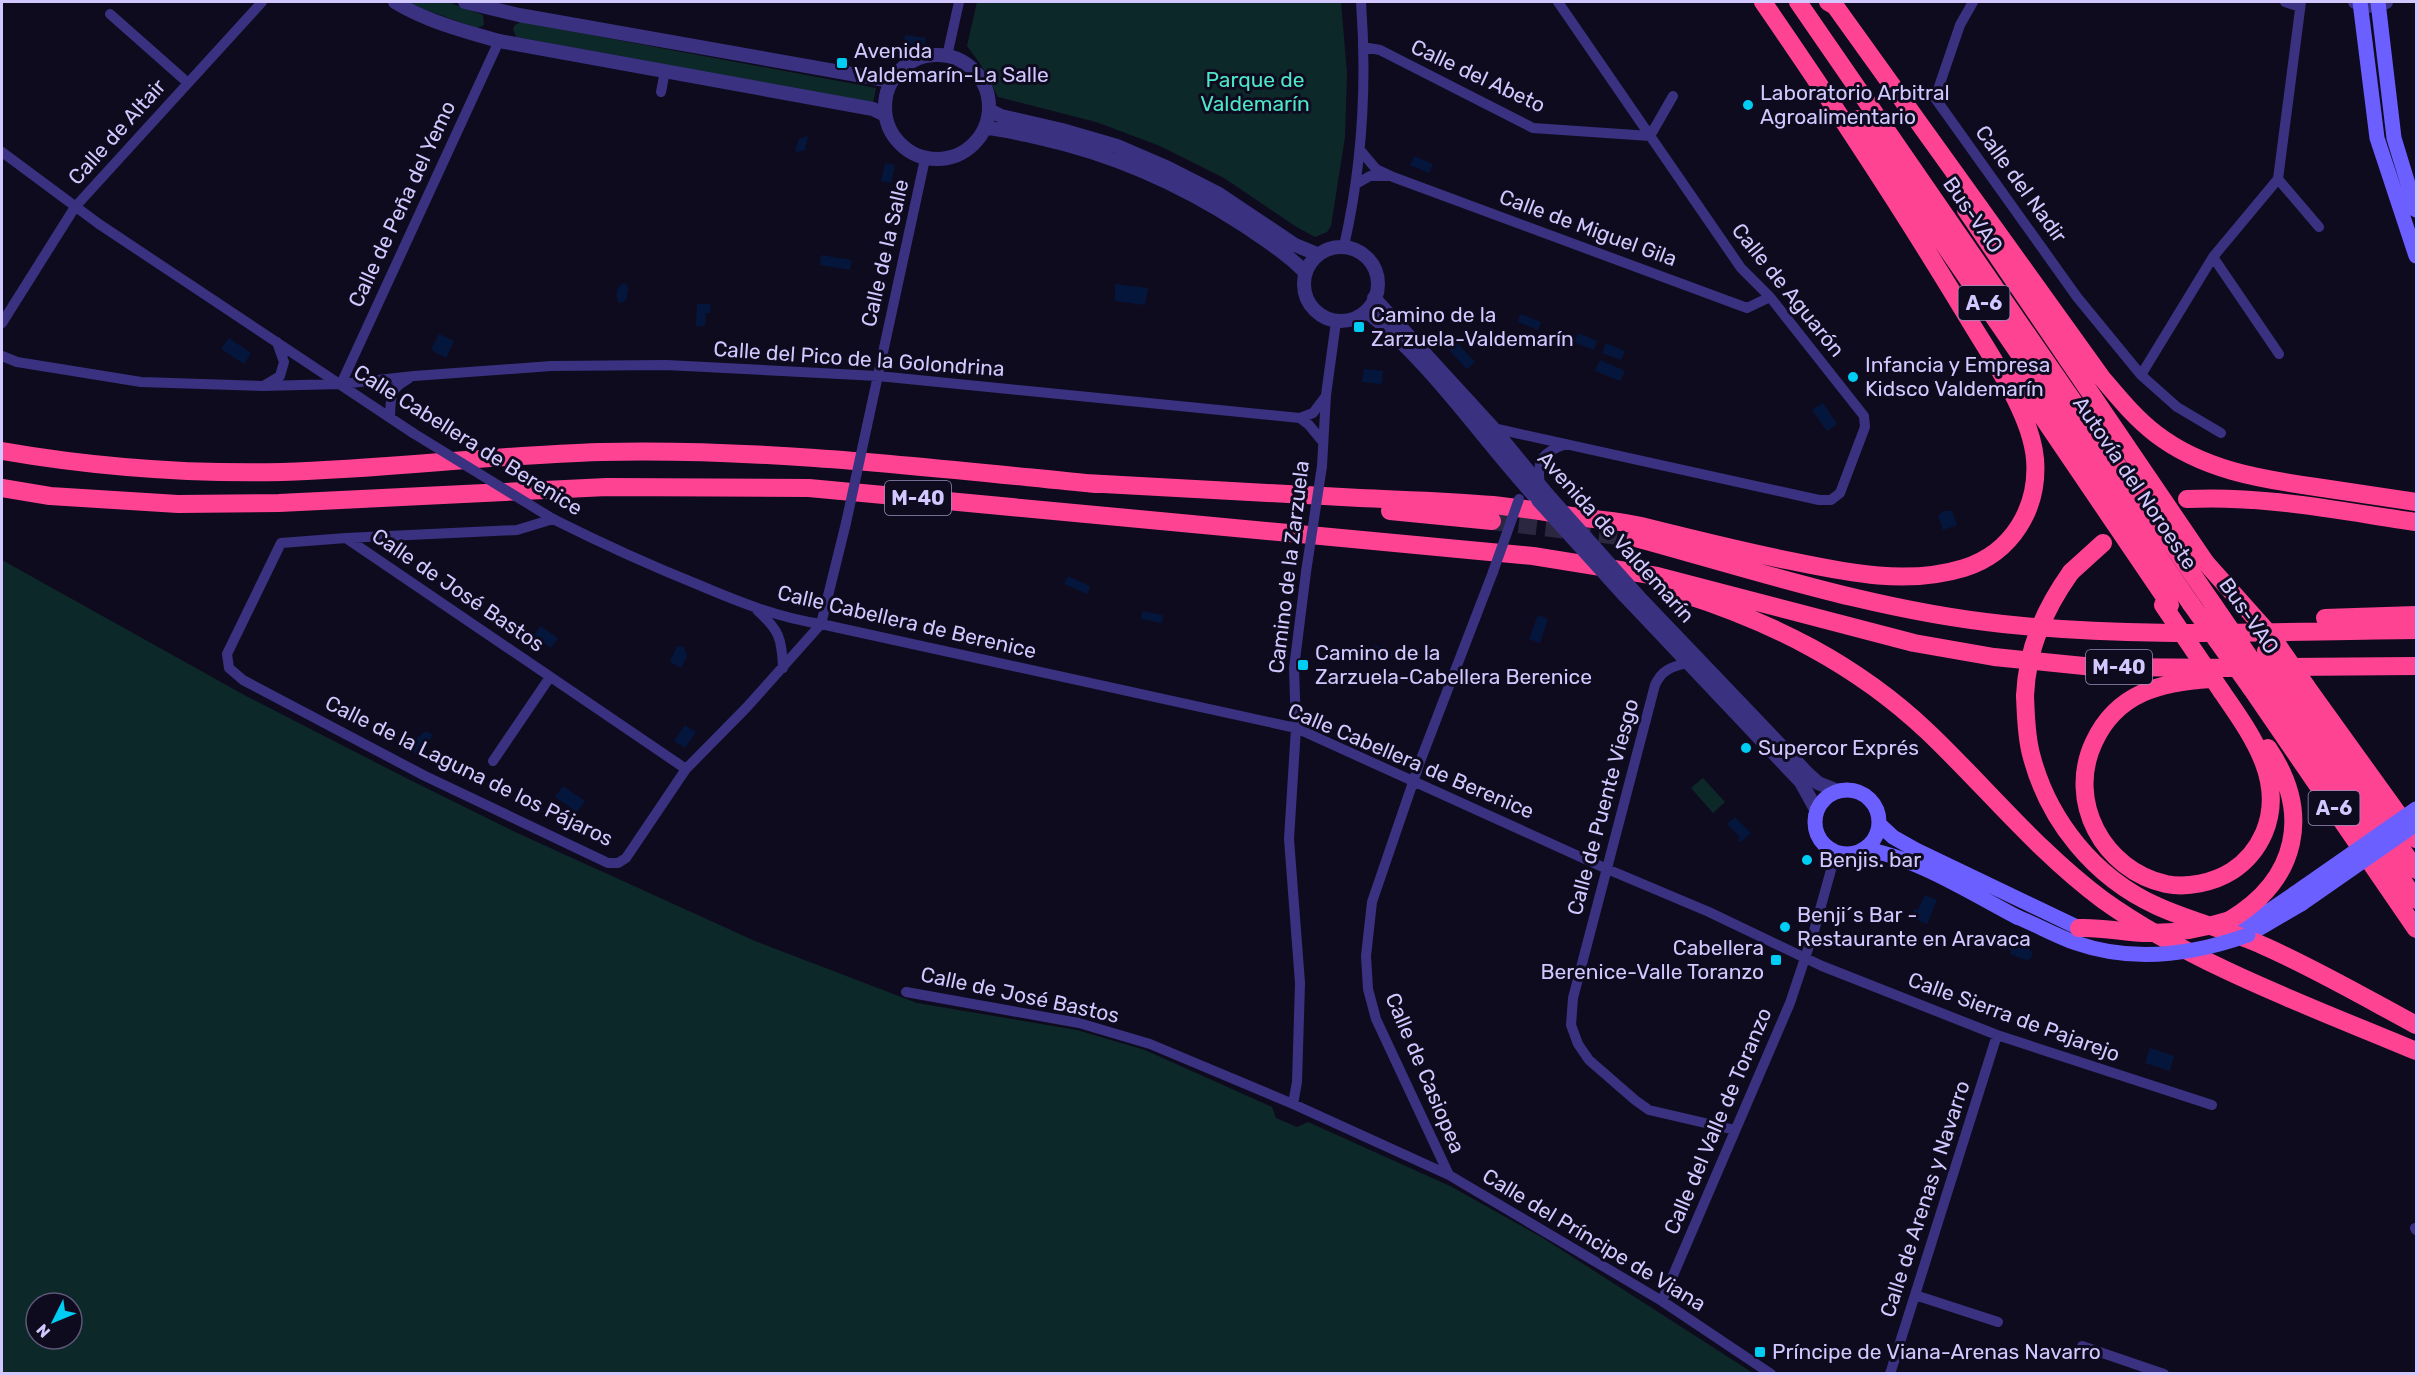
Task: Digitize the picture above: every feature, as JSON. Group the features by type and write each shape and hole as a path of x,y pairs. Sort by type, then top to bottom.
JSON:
{"highway":[{"path":"1085,483 1493,505 1635,525 1839,571 1878,576 1913,576 1965,568 1994,554 2012,537 2026,515 2035,488 2035,456 2026,425 2006,382 1932,258 1854,135 1763,2"},
{"name":"Autovía del Noroeste","path":"1777,2 2416,929"},
{"name":"Bus-VAO","path":"1798,2 2416,900"},
{"name":"Autovía del Noroeste","path":"1824,2 2206,563 2299,688 2416,870"},
{"path":"1828,2 1835,6 2102,378 2129,410 2157,435 2203,460 2231,471 2265,480 2416,502"},
{"path":"1932,258 2225,691 2271,752 2286,782 2294,811 2292,839 2282,869 2238,927 2164,933 2143,933 2099,927 2079,928"},
{"name":"M-40","path":"2,451 57,460 180,471 270,472 600,452 710,452 818,459 1492,521"},
{"name":"M-40","path":"2,488 50,496 178,504 313,501 607,487 809,488 1533,556 1657,576 1914,643 1994,657 2105,667 2190,669 2416,666"},
{"path":"2187,499 2224,497 2268,500 2416,522"},
{"name":"M-40","path":"1636,538 1919,612 2002,624 2150,632 2416,630"},
{"path":"2103,543 2071,572 2048,607 2029,658 2025,696 2031,754 2044,792 2072,839 2113,880 2158,907 2289,957 2416,1025"},
{"path":"1533,556 1662,588 1714,604 1760,621 1818,650 1864,680 1912,718 1971,774 2042,849 2076,879 2127,916 2226,969 2416,1051"},
{"path":"2150,632 2270,620 2416,615"},
{"path":"2225,691 2265,763 2272,800 2267,825 2256,848 2247,859 2225,875 2199,884 2168,884 2155,880 2122,862 2101,840 2088,815 2085,778 2089,752 2103,726 2117,709 2144,692 2171,683 2416,666"},
{"path":"2299,688 2416,839"}],"main road":[{"path":"2358,3 2377,138 2416,256"},
{"path":"2381,3 2394,138 2416,210"},
{"path":"1838,791 1856,791 1867,797 1875,806 1879,824 1875,838 1864,849 1853,853 1836,852 1827,847 1818,835 1815,821 1817,811 1825,798 1838,791"},
{"path":"2297,899 2416,810"},
{"path":"1879,824 1893,837 1916,850 2079,928"},
{"path":"1864,849 1885,852 1910,862 2018,917 2076,943 2108,951 2160,955 2203,949 2238,927 2297,899 2416,824"}],"street":[{"name":"Calle de Altair","path":"75,207 262,2"},
{"path":"395,2 463,31 499,41 873,109 885,115"},
{"path":"465,2 519,15 891,81"},
{"path":"947,56 959,2"},
{"path":"1344,246 1360,150 1363,47 1361,2"},
{"name":"Calle de Aguarón","path":"1493,428 1819,500 1831,500 1840,493 1865,427 1864,416 1770,297 1741,268 1558,2"},
{"name":"Calle del Nadir","path":"1973,2 1960,25 1935,98 2077,297 2141,375 2177,407 2221,433"},
{"path":"2141,375 2213,257 2278,179 2301,4 2284,2"},
{"path":"2358,3 2381,3"},
{"name":"Calle de Altair","path":"110,14 188,83"},
{"name":"Calle de Peña del Yemo","path":"340,384 499,41"},
{"name":"Calle del Abeto","path":"1363,47 1380,50 1533,128 1650,136"},
{"path":"947,56 964,63 976,73 986,91 989,110 985,128 974,144 953,158 926,159 904,149 891,133 885,115 885,98 891,81 902,68 923,57 947,56"},
{"path":"661,92 665,71"},
{"path":"1650,136 1673,96"},
{"path":"989,110 1001,116 1062,129 1117,146 1168,168 1219,194 1295,245 1317,254"},
{"path":"985,128 1058,142 1113,158 1162,179 1232,218 1288,255 1305,272"},
{"name":"Calle de Miguel Gila","path":"1360,150 1376,169 1393,177 1747,308 1770,297"},
{"name":"Calle Cabellera de Berenice","path":"2,152 75,207 413,433 553,519 620,553 796,621 821,624 1296,728 1607,869 1709,912 1806,959"},
{"name":"Calle de la Salle","path":"867,426 926,159"},
{"name":"Calle de Miguel Gila","path":"1356,183 1370,176 1393,177"},
{"path":"2278,179 2319,227"},
{"path":"2,323 75,207"},
{"path":"1344,246 1362,253 1375,268 1378,287 1372,306 1366,311 1355,320 1336,322 1323,318 1308,303 1303,285 1305,272 1317,254 1330,247 1344,246"},
{"path":"2213,257 2279,354"},
{"name":"Avenida de Valdemarín","path":"1374,298 1493,428 1533,490"},
{"name":"Avenida de Valdemarín","path":"1366,311 1383,325 1460,407 1631,596 1808,774 1818,783 1838,791"},
{"name":"Camino de la Zarzuela","path":"1293,1104 1298,1082 1300,983 1289,839 1296,728 1294,668 1322,466 1326,395 1336,322"},
{"path":"262,386 280,376 284,362 276,342"},
{"name":"Calle del Pico de la Golondrina","path":"2,356 17,362 141,382 262,386 340,384 551,366 666,365 878,376 1300,418"},
{"path":"390,417 391,397 396,386 414,376"},
{"path":"1300,418 1313,413 1326,395"},
{"path":"1300,418 1323,442"},
{"name":"Calle de la Laguna de los Pájaros","path":"229,668 243,680 424,776 608,863 618,863 626,858 686,769 783,668 821,624 867,426"},
{"path":"1539,438 1546,446 1546,454"},
{"path":"1546,454 1566,444"},
{"name":"Calle de Casiopea","path":"1449,1175 1376,1019 1367,978 1365,956 1372,902 1414,780 1493,572 1533,490 1539,466 1546,454"},
{"path":"346,538 517,530 553,519"},
{"name":"Calle de José Bastos","path":"229,668 227,654 281,543 346,538 686,769"},
{"name":"Avenida de Valdemarín","path":"1631,596 1687,663 1800,782 1817,811"},
{"path":"753,606 775,626 781,638 783,668"},
{"name":"Calle de Puente Viesgo","path":"1687,663 1666,670 1660,675 1656,685 1573,998 1571,1025 1578,1044 1589,1060 1649,1110 1735,1130"},
{"path":"493,761 550,676"},
{"name":"Calle del Valle de Toranzo","path":"1662,1301 1790,1003 1806,959 1836,852"},
{"name":"Calle Sierra de Pajarejo","path":"1806,959 1997,1035 2212,1105"},
{"name":"Calle de José Bastos","path":"906,992 1089,1026 1150,1044 1293,1104"},
{"name":"Calle de Arenas y Navarro","path":"1890,1374 1997,1035"},
{"name":"Calle del Príncipe de Viana","path":"1293,1104 1449,1175 1662,1301 1771,1374"},
{"path":"1915,1295 1998,1322"},
{"path":"2082,1346 2164,1374"}],"green space":[{"path":"409,2 448,2 483,15 484,25 477,28"},
{"name":"Parque de Valdemarín","path":"977,2 1341,2 1347,73 1345,137 1331,226 1327,232 1315,237 1224,178 1160,146 1096,122 998,97 981,65 967,46"},
{"path":"521,22 876,88 873,103 516,37 513,29"},
{"path":"2,560 246,696 408,779 515,832 755,941 917,1003 1077,1030 1145,1050 1272,1107 1276,1118 1297,1127 1308,1122 1450,1186 1543,1238 1753,1373 2,1373"},
{"path":"1703,778 1725,802 1713,813 1691,788"}],"water":[{"path":"905,35 926,38 924,47 904,43"},
{"path":"808,136 805,150 797,152 795,150 799,139"},
{"path":"1414,156 1433,164 1429,173 1410,165"},
{"path":"885,163 895,165 891,183 881,181"},
{"path":"821,255 852,260 850,270 820,265"},
{"path":"623,283 627,284 628,289 626,300 619,303 617,292"},
{"path":"1115,284 1148,288 1145,305 1115,301"},
{"path":"697,304 711,304 710,313 706,313 705,326 696,326"},
{"path":"1520,314 1541,322 1538,330 1518,322"},
{"path":"1578,333 1597,341 1594,350 1574,342"},
{"path":"439,334 454,341 446,358 431,350"},
{"path":"229,338 251,353 244,364 221,349"},
{"path":"1457,343 1475,362 1467,369 1449,350"},
{"path":"1606,343 1625,351 1621,360 1602,353"},
{"path":"1600,360 1625,371 1620,381 1595,371"},
{"path":"1364,369 1383,371 1382,384 1362,382"},
{"path":"1823,403 1837,424 1827,431 1812,410"},
{"path":"1943,511 1952,511 1957,525 1943,530 1938,516"},
{"path":"1068,576 1090,586 1088,594 1064,584"},
{"path":"1142,611 1163,615 1162,623 1141,619"},
{"path":"1538,615 1548,619 1540,643 1529,639"},
{"path":"540,626 558,638 551,648 534,636"},
{"path":"1374,645 1393,652 1391,659 1371,652"},
{"path":"677,646 684,647 687,656 681,668 670,662"},
{"path":"685,725 696,732 685,748 674,741"},
{"path":"426,731 433,735 418,756 407,746"},
{"path":"563,786 585,801 577,812 555,797"},
{"path":"1735,817 1751,833 1741,842 1738,839 1740,837 1727,824"},
{"path":"1925,895 1937,900 1927,924 1911,917 1914,909 1918,910"},
{"path":"2013,938 2029,944 2028,947 2033,954 2030,959 2026,960 2010,954 2011,951 2006,944"},
{"path":"2150,1048 2174,1056 2170,1071 2145,1063"}],"tunnel":[{"path":"1492,521 1636,538"}],"place":[{"name":"Avenida Valdemarín-La Salle","path":"842,63"},
{"name":"Laboratorio Arbitral Agroalimentario","path":"1748,105"},
{"name":"Camino de la Zarzuela-Valdemarín","path":"1359,327"},
{"name":"Infancia y Empresa Kidsco Valdemarín","path":"1853,377"},
{"name":"Camino de la Zarzuela-Cabellera Berenice","path":"1303,665"},
{"name":"Supercor Exprés","path":"1746,748"},
{"name":"Benjis. bar","path":"1807,860"},
{"name":"Benji´s Bar - Restaurante en Aravaca","path":"1785,927"},
{"name":"Cabellera Berenice-Valle Toranzo","path":"1776,960"},
{"name":"Príncipe de Viana-Arenas Navarro","path":"1760,1352"}]}
